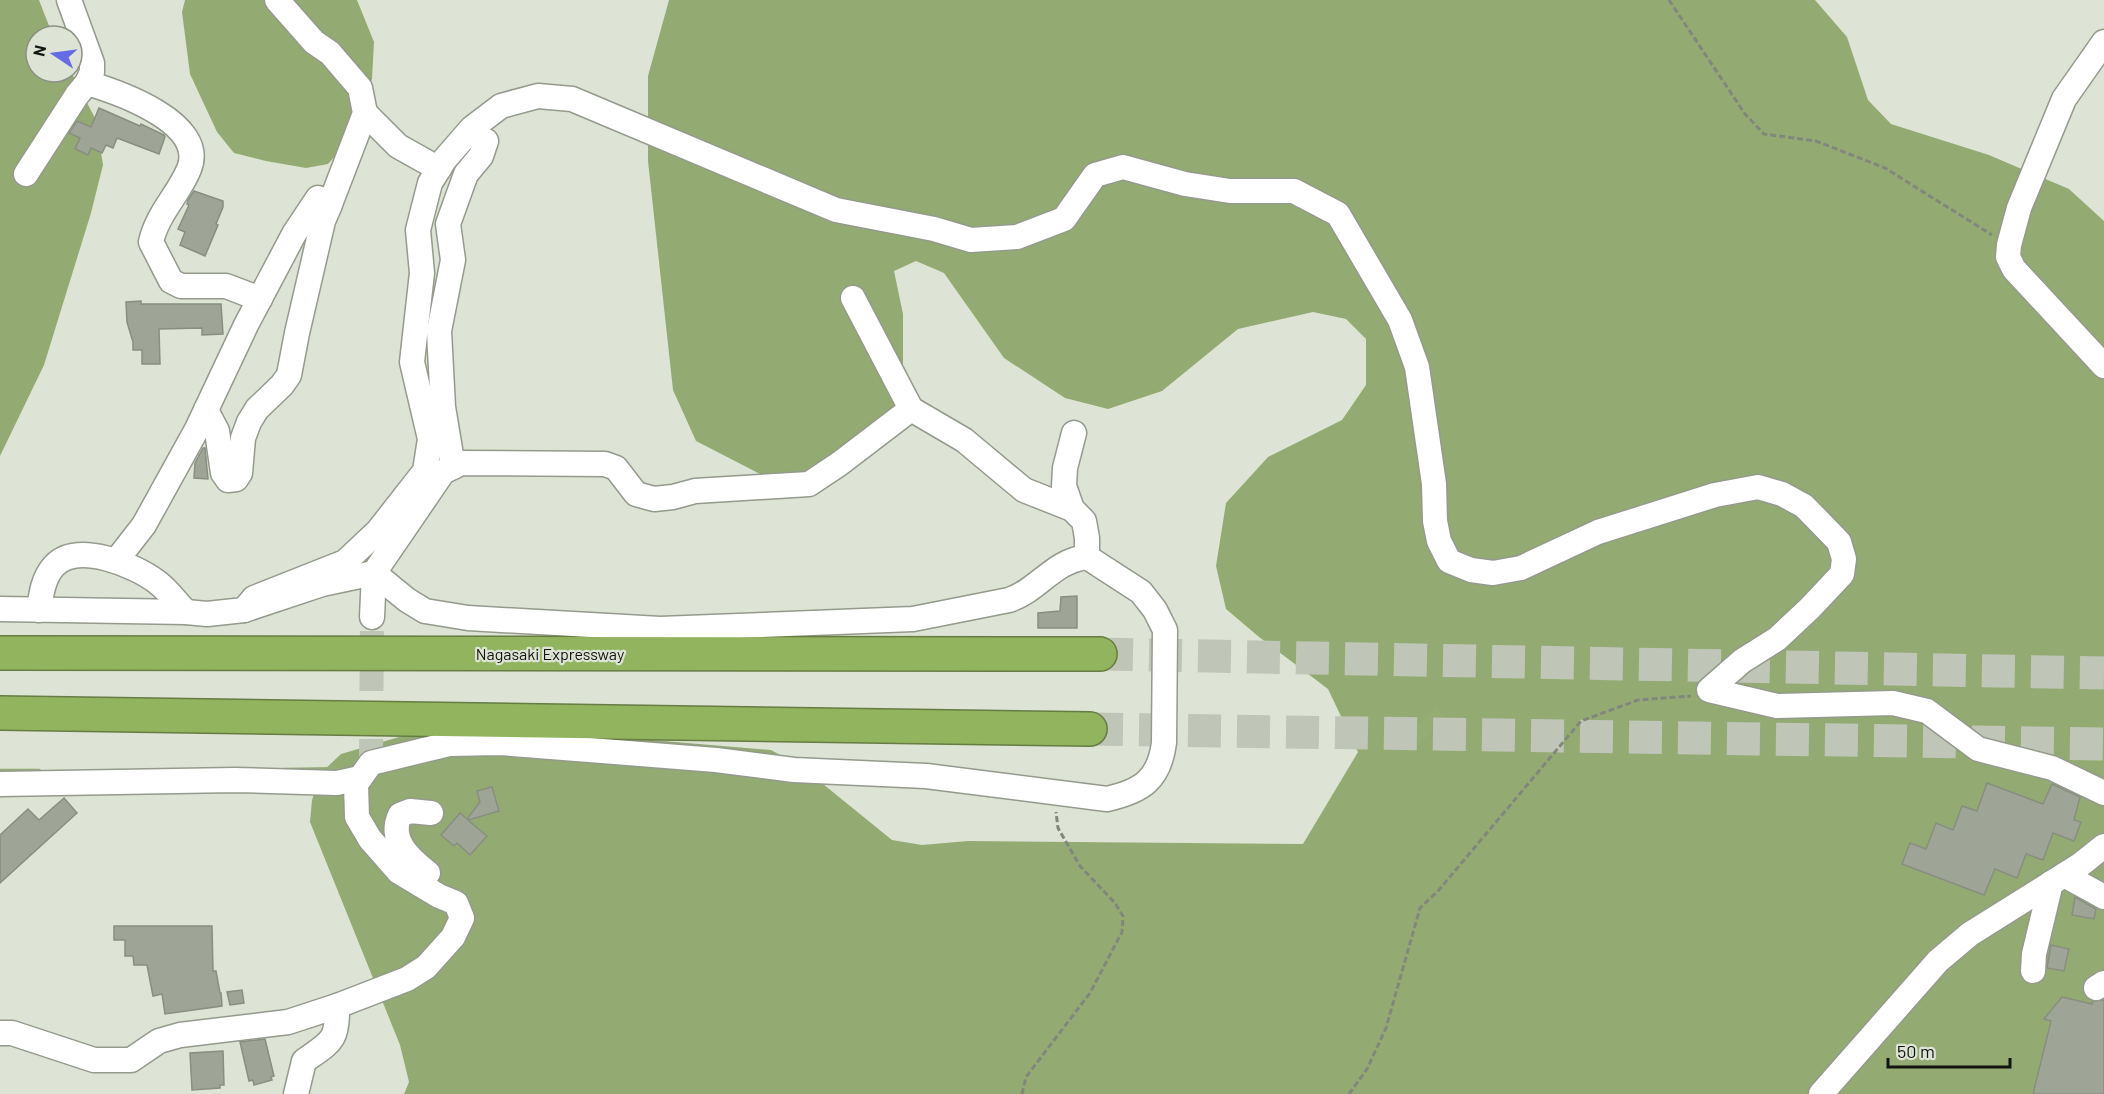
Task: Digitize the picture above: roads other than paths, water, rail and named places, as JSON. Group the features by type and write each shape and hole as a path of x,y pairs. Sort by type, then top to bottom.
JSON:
{"highway":[{"name":"Nagasaki Expressway","path":"0,653 1100,654"},
{"path":"0,713 1090,729"}],"street":[{"path":"26,174 92,72 92,63 69,0"},
{"path":"277,0 314,42 330,53 360,88 365,112 398,146 439,169"},
{"path":"2104,42 2064,99 2019,208 2008,257 2014,269 2104,366"},
{"path":"87,83 117,92 160,114 183,133 191,146 190,168 158,221 151,242 171,281 181,286 226,286 260,299"},
{"path":"244,610 254,598 345,562 378,531 425,471 430,439 412,362 422,273 418,230 430,183 445,159 472,128 501,106 538,96 572,99 836,210 934,229 971,240 1017,237 1064,219 1095,175 1123,167 1185,184 1230,191 1294,191 1338,214 1400,321 1417,367 1434,484 1435,521 1439,541 1449,561 1471,570 1493,573 1521,568 1598,532 1715,495 1758,487 1782,494 1804,506 1839,542 1844,559 1842,574 1777,639 1742,661 1709,690 1777,706 1893,703 1905,705 1927,711 1978,749 2052,768 2104,793"},
{"path":"206,410 218,430 223,473 228,480 236,478 240,473 242,447 249,422 257,409 289,375 321,232 365,112"},
{"path":"453,467 443,407 439,331 453,260 448,224 466,174 482,156 486,141"},
{"path":"116,561 144,525 206,410 294,234 318,198 329,207"},
{"path":"853,298 910,409 964,440 1024,490 1072,509 1084,521 1087,538 1086,557"},
{"path":"372,617 374,573 443,472 461,463 604,464 616,468 636,494 654,499 673,497 695,490 810,484 910,409"},
{"path":"1072,509 1064,486 1065,468 1074,433"},
{"path":"39,610 42,591 56,564 74,556 95,556 116,561 158,582 186,612"},
{"path":"374,573 407,600 425,611 468,618 660,628 913,619 1009,600 1023,595 1061,565 1074,558 1086,557 1141,592 1155,610 1165,630 1162,760 1142,787 1127,795 1107,799 926,776 794,770 716,760 500,743 449,744 371,764 356,784 357,817 370,839 399,872 439,896 456,903"},
{"path":"0,609 207,614 244,610 322,584 374,573"},
{"path":"0,784 235,780 338,783 360,778"},
{"path":"0,1033 12,1033 94,1060 131,1060 159,1041 180,1035 288,1022 407,979 426,967 453,937 462,918 452,889 442,879 427,873 405,855 397,836 396,824 400,815 410,811 431,813"},
{"path":"1821,1094 1938,961 1970,934 2058,879 2104,846"},
{"path":"2058,879 2104,897"},
{"path":"2033,971 2034,954 2058,879"},
{"path":"296,1094 304,1061 327,1044 338,1029 337,1006"}],"waterway":[{"path":"284,770 348,769"},
{"path":"0,771 39,771"}],"tunnel":[{"path":"371,763 372,617"},
{"path":"1100,654 2104,673"},
{"path":"1090,729 2104,744"}]}
